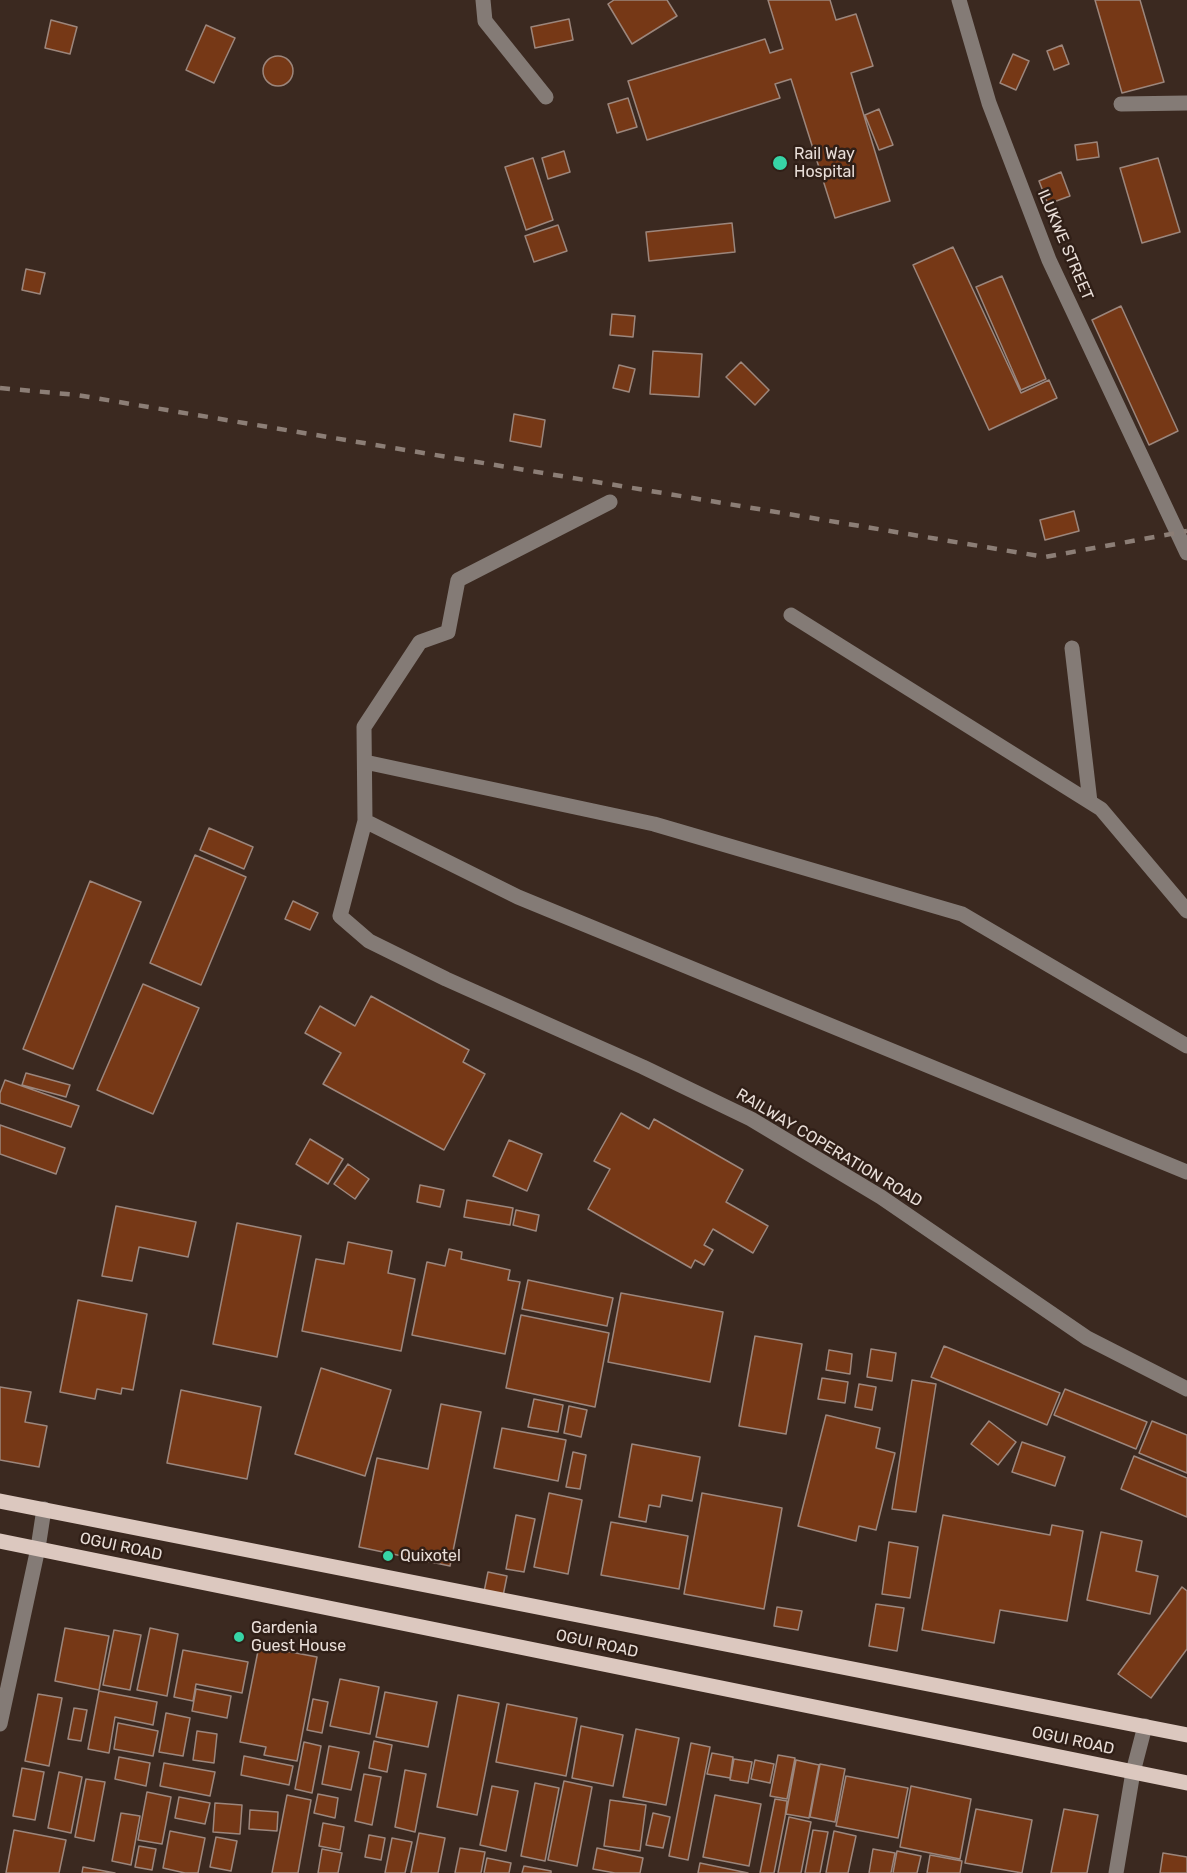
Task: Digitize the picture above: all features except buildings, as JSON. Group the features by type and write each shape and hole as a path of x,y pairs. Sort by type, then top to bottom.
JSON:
{"main road":[{"name":"OGUI ROAD","path":"0,1501 1187,1735"},
{"name":"OGUI ROAD","path":"0,1541 1187,1783"}],"street":[{"path":"483,0 485,21 546,97"},
{"name":"ILUKWE STREET","path":"959,0 989,103 1049,260 1187,553"},
{"path":"1121,104 1187,103"},
{"path":"610,502 458,580 448,632 420,642 364,727 365,821 518,897 1187,1172"},
{"path":"791,615 1101,809 1187,911"},
{"path":"1072,648 1090,802"},
{"path":"365,762 654,824 962,914 1187,1046"},
{"name":"RAILWAY COPERATION ROAD","path":"365,821 340,916 369,941 751,1119 881,1197 1087,1338 1187,1389"},
{"path":"0,1724 38,1548 44,1509"},
{"path":"1116,1873 1133,1772 1145,1726"}],"railway":[{"path":"0,388 77,395 1045,557 1187,531"}],"place":[{"name":"Rail Way Hospital","path":"780,163"},
{"name":"Quixotel","path":"388,1556"},
{"name":"Gardenia Guest House","path":"239,1637"}]}
